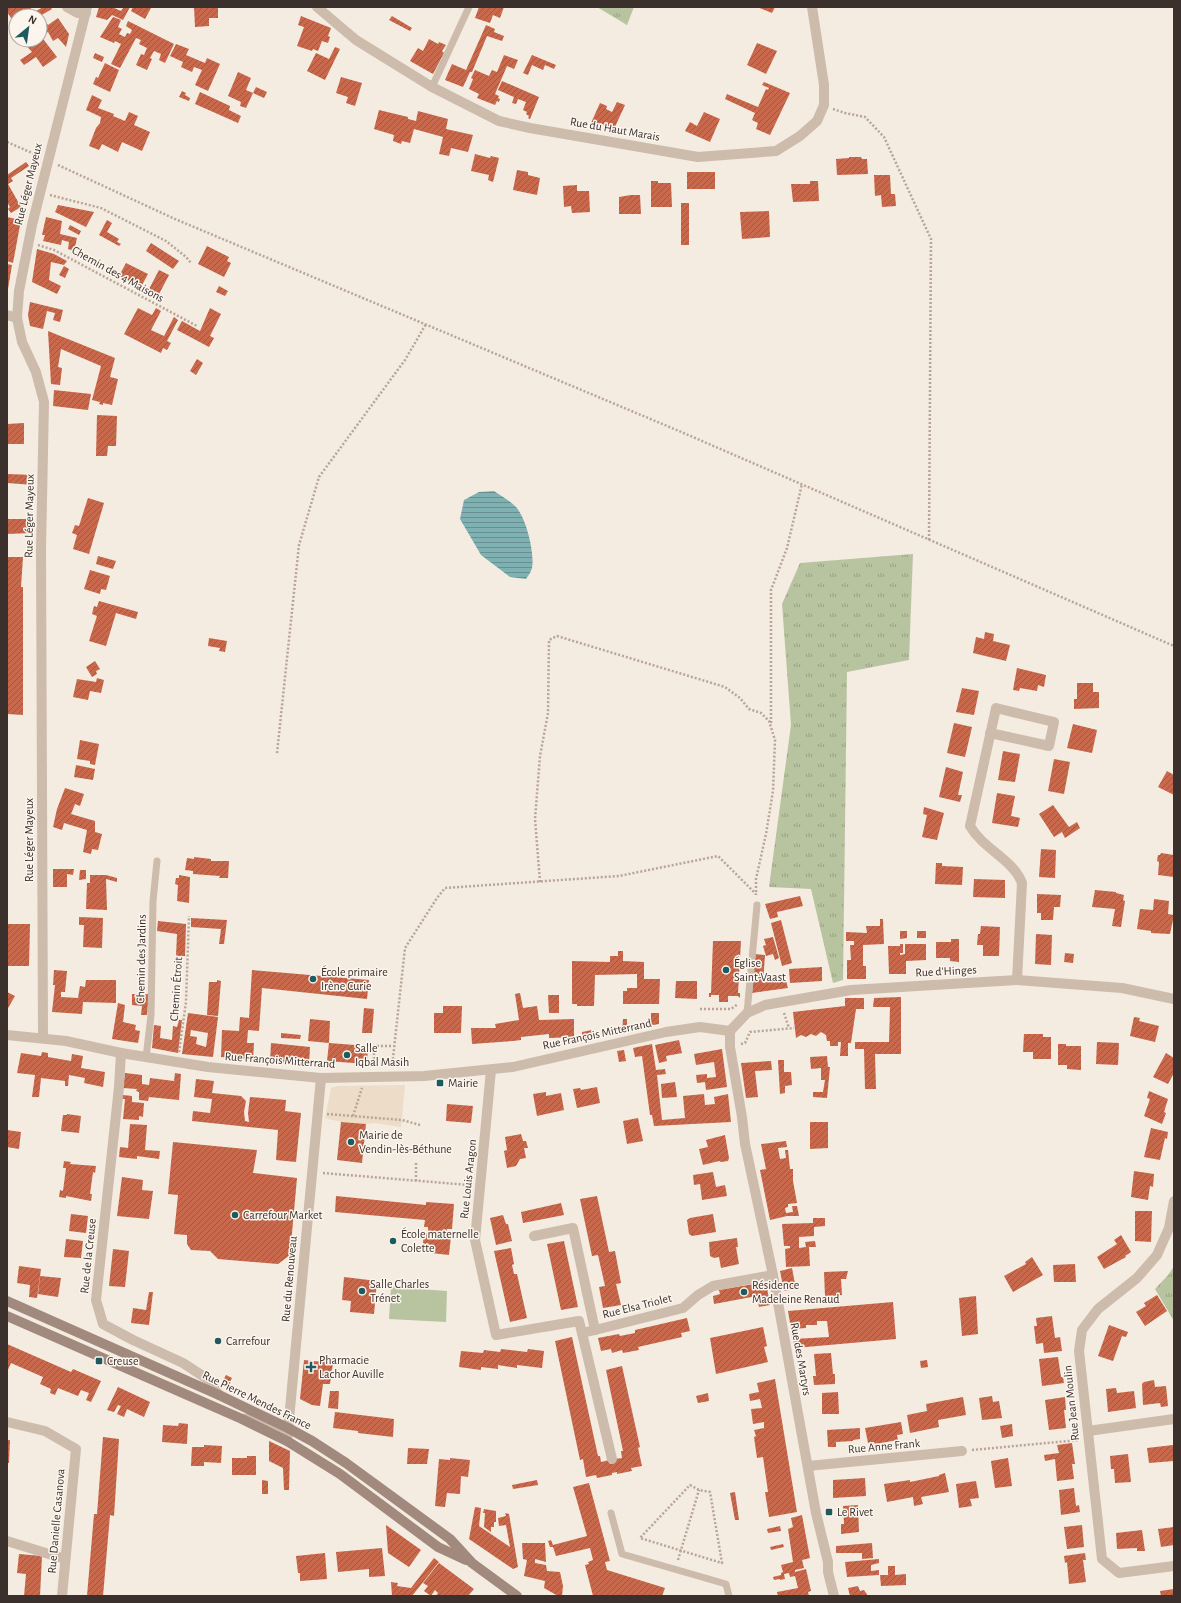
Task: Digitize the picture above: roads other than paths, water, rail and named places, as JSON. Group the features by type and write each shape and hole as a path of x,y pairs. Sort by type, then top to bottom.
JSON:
{"main road":[{"name":"Rue Pierre Mendes France","path":"7,1301 219,1395 287,1434"},
{"name":"Rue Pierre Mendes France","path":"7,1316 242,1419 287,1434 331,1453 450,1539 472,1562 517,1596"}],"street":[{"path":"68,7 78,13 86,10"},
{"name":"Rue du Haut Marais","path":"317,7 356,40 432,87 499,121 530,128 698,157 776,151 800,136 818,121 824,105 824,85 812,7"},
{"name":"Rue Léger Mayeux","path":"43,1038 41,549 44,402 36,372 22,342 17,318 19,291 28,242 47,160 86,10"},
{"path":"7,315 17,318"},
{"path":"990,733 1049,746 1054,722 996,708 990,733 970,826 976,836 1018,873 1022,883 1018,980"},
{"name":"Rue d'Hinges","path":"730,1031 747,1013 765,1005 851,990 1018,980 1122,988 1174,998"},
{"name":"Rue François Mitterrand","path":"7,1035 66,1041 146,1058 178,1063 321,1078 424,1076 491,1070 513,1067 666,1032 700,1027 730,1031"},
{"name":"Rue des Martyrs","path":"730,1031 730,1047 745,1144 772,1275 816,1513 828,1562 828,1572 834,1596"},
{"name":"Rue de la Creuse","path":"121,1053 118,1095 96,1300 103,1324 133,1340 183,1363 209,1380 219,1395"},
{"name":"Rue Louis Aragon","path":"491,1070 475,1240 496,1335 579,1321 582,1333"},
{"name":"Rue du Renouveau","path":"287,1434 321,1078"},
{"name":"Rue Jean Moulin","path":"1174,1201 1169,1228 1156,1255 1137,1278 1098,1309 1082,1330 1079,1351 1102,1559 1119,1573 1174,1566"},
{"name":"Rue Elsa Triolet","path":"534,1236 574,1228 595,1330 683,1308 698,1295 713,1286 772,1275"},
{"path":"595,1330 582,1333 612,1458"},
{"path":"1088,1435 1174,1419"},
{"name":"Rue Danielle Casanova","path":"7,1422 45,1431 76,1449 62,1596"},
{"name":"Rue Anne Frank","path":"808,1466 962,1451"},
{"path":"7,1541 65,1559"}],"lane":[{"path":"432,87 469,7"},
{"name":"Chemin des Jardins","path":"146,1058 151,1015 153,900 157,861"},
{"path":"747,1013 757,905"},
{"path":"611,1514 622,1554 726,1584 728,1596"}],"water":[{"path":"494,491 515,506 523,518 526,526 531,545 533,562 532,569 526,579 510,577 481,555 460,519 464,500 479,492"}],"place":[{"name":"Église Saint-Vaast","path":"726,970"},
{"name":"École primaire Irène Curie","path":"313,979"},
{"name":"Salle Iqbal Masih","path":"347,1055"},
{"name":"Mairie","path":"440,1083"},
{"name":"Mairie de Vendin-lès-Béthune","path":"351,1142"},
{"name":"Carrefour Market","path":"235,1215"},
{"name":"École maternelle Colette","path":"393,1241"},
{"name":"Salle Charles Trénet","path":"362,1291"},
{"name":"Résidence Madeleine Renaud","path":"744,1292"},
{"name":"Carrefour","path":"218,1341"},
{"name":"Creuse","path":"99,1361"},
{"name":"Pharmacie Lachor Auville","path":"311,1367"},
{"name":"Le Rivet","path":"829,1512"}]}
